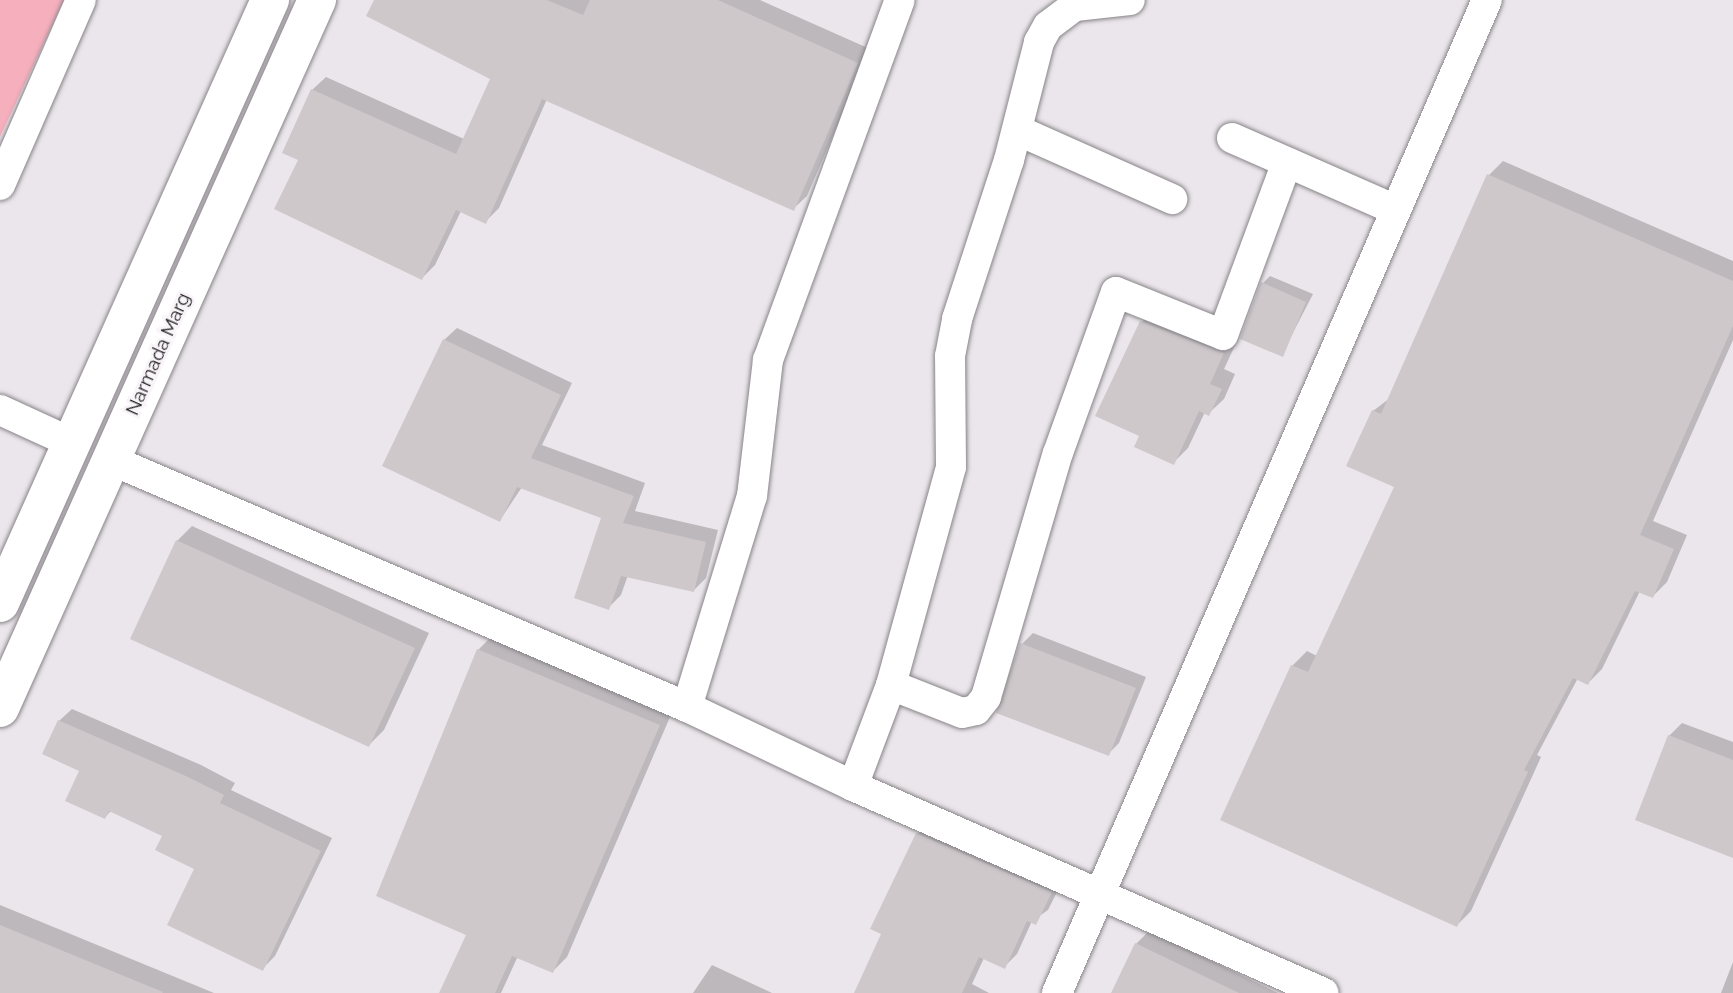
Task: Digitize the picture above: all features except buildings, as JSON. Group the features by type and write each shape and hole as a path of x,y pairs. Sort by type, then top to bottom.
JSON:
{"street":[{"path":"0,185 81,0"},
{"path":"0,603 270,0"},
{"name":"Narmada Marg","path":"0,708 317,0"},
{"path":"687,707 752,496 768,360 900,0"},
{"path":"853,786 891,685 951,467 950,356 957,319 1048,26 1075,6 1130,0"},
{"path":"1057,993 1487,0"},
{"path":"1017,130 1172,199"},
{"path":"1232,138 1396,210"},
{"path":"891,685 962,713 976,710 986,697 1058,453 1116,292 1223,335 1287,162"},
{"path":"0,410 72,443"},
{"path":"111,460 687,707 853,786 1324,993"}],"shaded area":[{"path":"0,0 64,0 0,137"}]}
